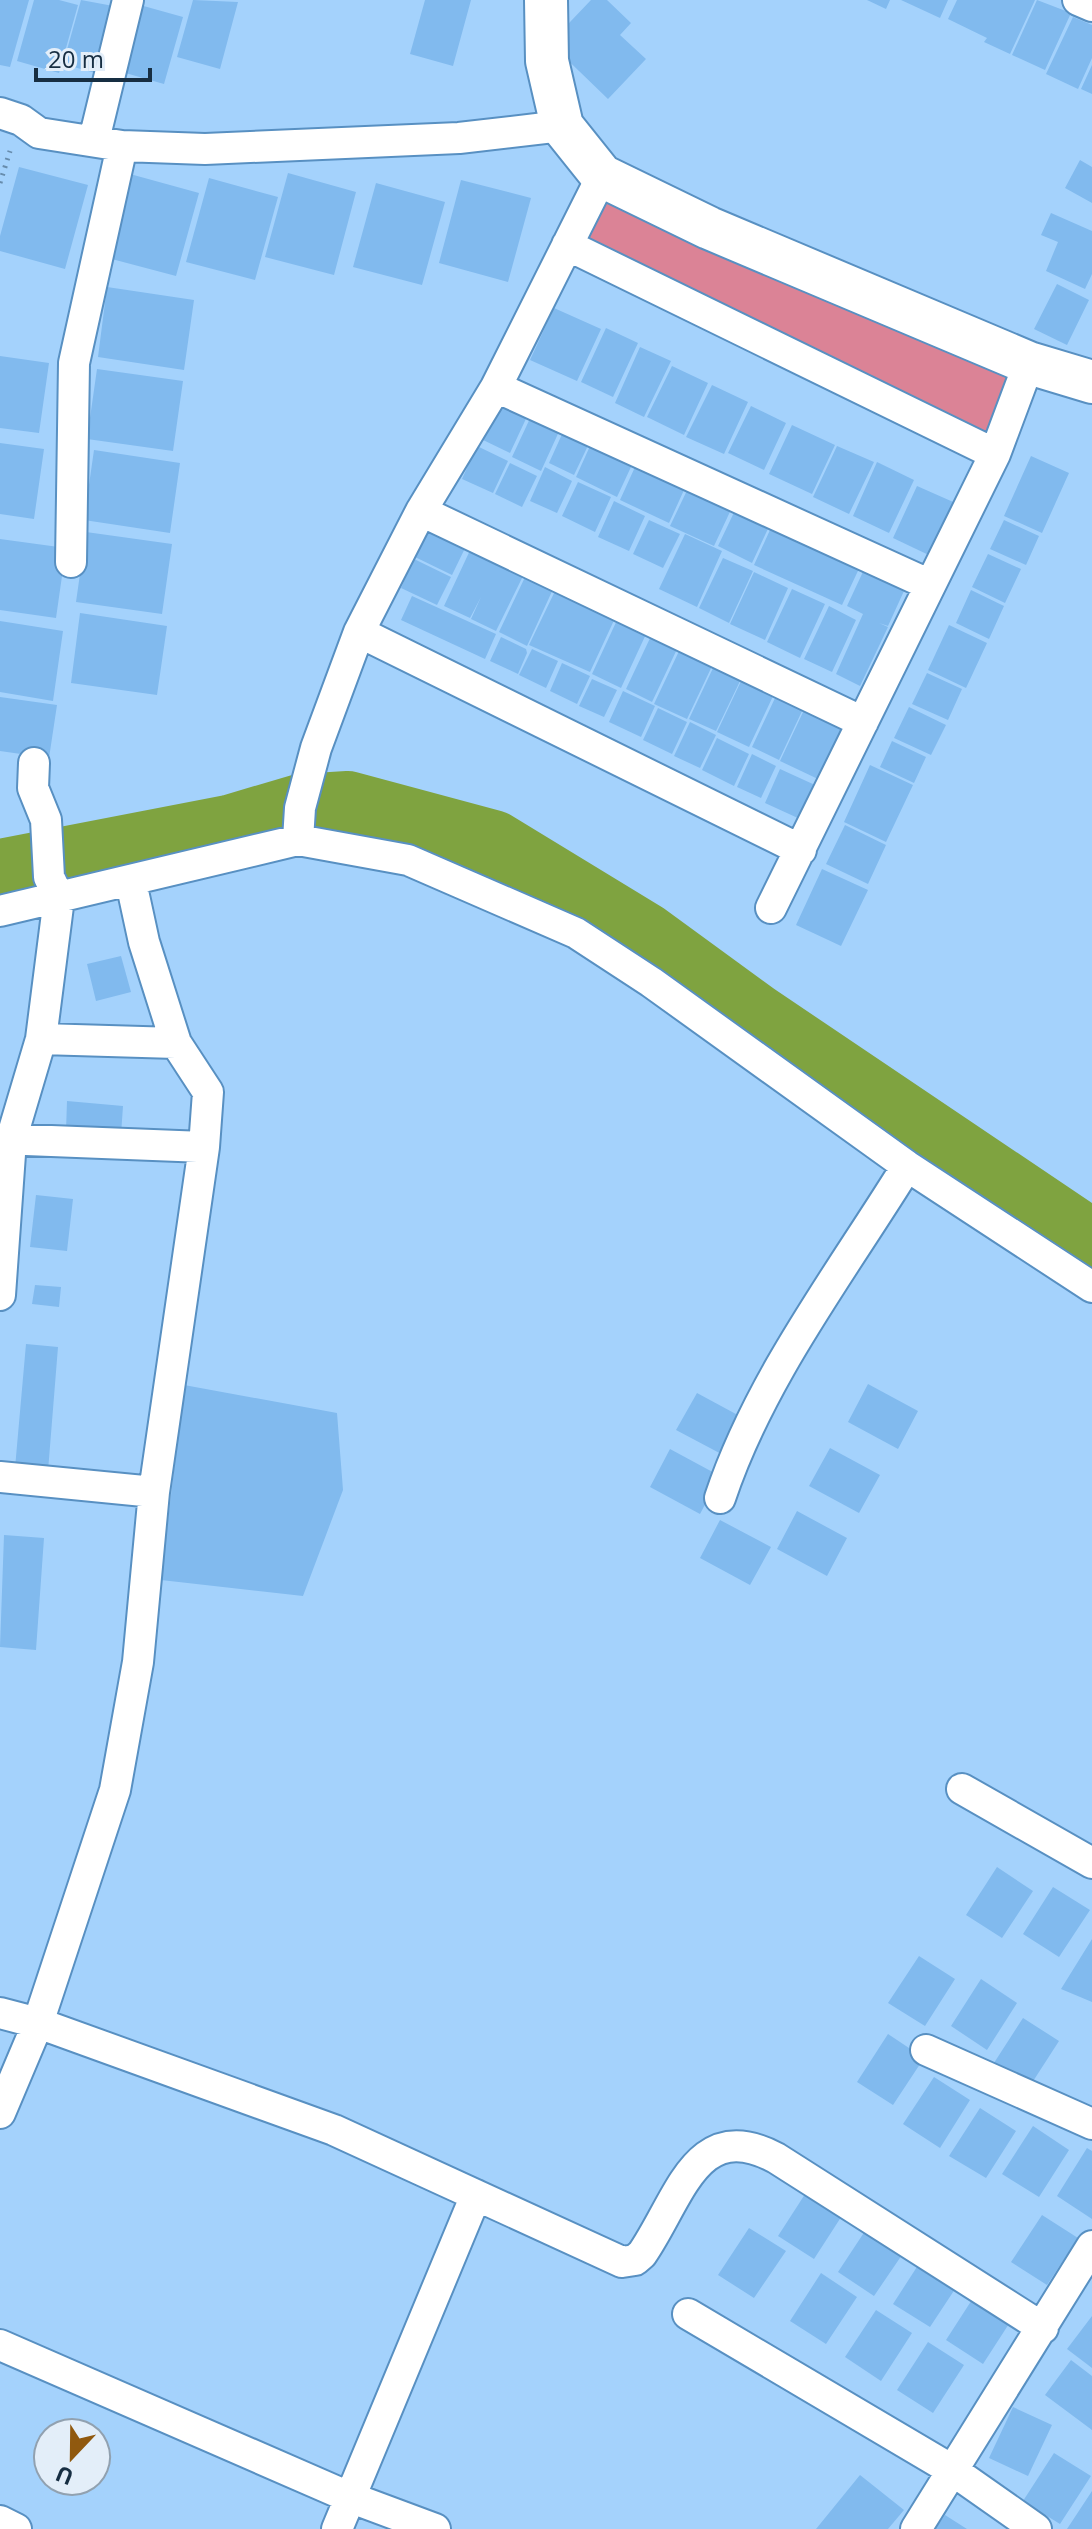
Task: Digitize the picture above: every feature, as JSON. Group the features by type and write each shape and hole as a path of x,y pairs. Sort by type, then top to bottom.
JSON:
{"street":[{"path":"71,562 74,363 128,0"},
{"path":"546,0 547,61 562,126 602,176 709,228 1029,363 1092,382"},
{"path":"1078,0 1092,6"},
{"path":"0,113 21,120 39,133 108,143 205,149 396,141 562,126"},
{"path":"298,840 300,808 316,748 359,632 421,511 496,387 602,176"},
{"path":"567,245 995,454"},
{"path":"771,908 928,584 995,454 1029,363"},
{"path":"496,387 928,584"},
{"path":"421,511 863,722"},
{"path":"359,632 801,850"},
{"path":"0,1295 6,1140 41,1039 54,888 46,820 33,788 34,763"},
{"path":"0,911 54,888 131,882 298,840 408,860 576,933 651,982 907,1166 1092,1287"},
{"path":"0,2113 38,2023 115,1790 138,1662 154,1492 204,1147 208,1092 176,1043 144,942 131,882"},
{"path":"41,1039 176,1043"},
{"path":"6,1140 204,1147"},
{"path":"720,1498 732,1462 770,1385 907,1166"},
{"path":"0,1477 154,1492"},
{"path":"962,1789 1092,1863"},
{"path":"0,2013 38,2023 334,2130 609,2259 628,2263 642,2254 707,2153 731,2144 745,2145 776,2158 1043,2328"},
{"path":"926,2050 1092,2124"},
{"path":"337,2529 476,2195"},
{"path":"916,2529 1092,2246"},
{"path":"688,2314 952,2470 1036,2529"},
{"path":"0,2345 349,2497 435,2529"},
{"path":"0,2521 16,2529"}],"shaded area":[{"path":"602,176 1029,363 995,454 567,245"},
{"path":"348,805 493,844 644,936 853,1084 1092,1244 1092,1287 651,982 448,875 298,840 0,911 0,873 229,829 300,808"}],"building":[{"path":"0,0 29,0 10,67 0,65"},
{"path":"34,0 59,0 78,5 59,73 17,61"},
{"path":"81,0 124,8 106,76 63,64"},
{"path":"193,0 238,2 220,69 177,57"},
{"path":"425,0 471,0 453,66 410,54"},
{"path":"591,0 607,0 631,23 620,35 646,59 608,99 550,43"},
{"path":"867,0 890,0 886,9"},
{"path":"901,0 948,0 940,18"},
{"path":"957,0 1035,0 1010,54 984,42 987,38 948,19"},
{"path":"1037,0 1071,13 1045,70 1012,55"},
{"path":"140,5 183,17 164,84 122,72"},
{"path":"1073,17 1092,25 1092,58 1078,89 1046,74"},
{"path":"1092,65 1092,94 1081,89"},
{"path":"1080,160 1092,167 1092,203 1065,188"},
{"path":"19,167 88,185 65,269 0,251 0,236"},
{"path":"288,173 356,192 334,275 265,257"},
{"path":"130,174 199,193 176,276 108,258"},
{"path":"209,178 278,197 255,280 186,262"},
{"path":"461,180 531,198 508,282 439,263"},
{"path":"376,183 445,202 422,285 353,267"},
{"path":"1051,213 1092,231 1092,274 1085,289 1046,271 1058,242 1041,235"},
{"path":"1057,284 1089,300 1067,345 1034,329"},
{"path":"107,287 194,300 184,370 98,357"},
{"path":"554,308 601,329 577,381 530,360"},
{"path":"606,328 638,343 613,397 581,382"},
{"path":"640,347 671,361 644,417 615,403"},
{"path":"0,356 49,363 39,433 0,428"},
{"path":"672,366 708,383 684,435 647,417"},
{"path":"97,369 183,381 173,451 87,439"},
{"path":"712,385 748,402 724,454 686,437"},
{"path":"502,395 531,408 510,453 481,439"},
{"path":"751,406 786,423 764,470 728,453"},
{"path":"533,412 562,425 541,471 512,457"},
{"path":"568,421 594,433 574,475 549,463"},
{"path":"792,425 835,445 812,494 769,474"},
{"path":"595,435 637,454 617,497 576,477"},
{"path":"0,443 44,449 34,519 0,514"},
{"path":"477,446 508,461 493,493 462,479"},
{"path":"837,446 874,462 849,514 813,497"},
{"path":"94,450 180,463 170,533 84,520"},
{"path":"640,456 689,479 669,523 620,500"},
{"path":"1031,456 1069,473 1042,533 1004,516"},
{"path":"877,462 914,480 889,533 853,516"},
{"path":"510,463 537,476 522,507 495,494"},
{"path":"545,467 572,481 557,513 530,501"},
{"path":"692,480 735,501 714,546 670,526"},
{"path":"578,482 611,497 595,532 562,516"},
{"path":"917,486 960,505 935,558 893,538"},
{"path":"614,501 645,516 629,551 598,537"},
{"path":"739,502 773,518 752,563 718,546"},
{"path":"775,519 864,558 842,605 754,565"},
{"path":"649,520 680,534 663,568 633,554"},
{"path":"1004,520 1039,536 1026,565 990,549"},
{"path":"432,522 469,540 452,575 415,557"},
{"path":"86,532 172,544 162,614 76,602"},
{"path":"685,534 722,551 697,607 659,589"},
{"path":"0,539 66,548 56,618 0,610"},
{"path":"473,544 524,574 496,631 471,619 481,597 470,618 444,606"},
{"path":"988,554 1021,569 1005,603 972,587"},
{"path":"723,558 753,571 729,623 699,608"},
{"path":"414,559 451,577 437,605 401,588"},
{"path":"868,561 909,580 888,626 879,623 888,627 860,686 836,674 863,614 847,606"},
{"path":"754,572 788,588 765,640 730,624"},
{"path":"526,575 554,587 527,646 499,632"},
{"path":"556,589 616,616 590,672 529,645"},
{"path":"792,589 825,604 800,658 767,642"},
{"path":"971,590 1004,606 989,639 956,623"},
{"path":"412,596 496,634 485,659 401,620"},
{"path":"829,606 856,620 832,672 804,659"},
{"path":"80,613 167,626 157,695 71,683"},
{"path":"618,618 647,632 621,688 592,674"},
{"path":"0,621 63,631 53,701 0,692"},
{"path":"949,625 987,643 966,688 928,670"},
{"path":"652,634 678,647 652,702 626,689"},
{"path":"501,637 526,649 518,674 490,661"},
{"path":"532,649 558,661 546,688 519,675"},
{"path":"680,649 713,664 687,719 654,704"},
{"path":"562,663 590,676 577,704 550,691"},
{"path":"714,666 741,679 716,731 689,719"},
{"path":"927,673 962,689 948,720 912,704"},
{"path":"592,679 617,690 604,717 579,706"},
{"path":"742,679 774,694 749,747 717,732"},
{"path":"623,691 655,706 641,737 609,722"},
{"path":"776,696 803,709 779,760 752,747"},
{"path":"0,697 57,705 49,758 0,751"},
{"path":"909,707 946,725 931,755 894,738"},
{"path":"658,708 687,722 672,754 643,740"},
{"path":"804,710 842,728 818,779 780,761"},
{"path":"690,722 716,735 700,768 674,756"},
{"path":"717,738 749,754 734,786 702,770"},
{"path":"892,741 926,757 914,783 880,767"},
{"path":"752,754 776,766 761,798 737,787"},
{"path":"870,765 913,785 886,842 844,822"},
{"path":"780,769 815,785 800,819 765,803"},
{"path":"845,825 886,845 868,884 826,864"},
{"path":"822,869 868,890 841,946 796,925"},
{"path":"121,956 131,992 96,1001 87,964"},
{"path":"67,1101 123,1106 121,1135 66,1131"},
{"path":"36,1195 73,1199 67,1251 30,1247"},
{"path":"35,1285 61,1287 59,1307 32,1304"},
{"path":"26,1344 58,1347 48,1471 15,1468"},
{"path":"868,1384 918,1411 898,1449 848,1422"},
{"path":"184,1385 337,1413 343,1490 303,1596 161,1580"},
{"path":"697,1393 747,1420 727,1457 676,1430"},
{"path":"830,1448 880,1475 859,1513 809,1486"},
{"path":"670,1449 720,1476 700,1514 650,1487"},
{"path":"797,1511 847,1538 827,1576 777,1549"},
{"path":"720,1520 771,1547 750,1585 700,1558"},
{"path":"4,1535 44,1538 36,1650 0,1647"},
{"path":"997,1867 1033,1891 1002,1938 966,1915"},
{"path":"1053,1887 1090,1910 1059,1957 1023,1934"},
{"path":"1092,1939 1092,2002 1061,1989"},
{"path":"919,1956 955,1979 925,2026 888,2003"},
{"path":"981,1979 1017,2003 987,2050 951,2026"},
{"path":"1023,2018 1059,2041 1028,2089 992,2066"},
{"path":"888,2034 924,2058 893,2105 857,2082"},
{"path":"934,2077 970,2100 940,2148 903,2124"},
{"path":"980,2108 1016,2131 986,2178 949,2156"},
{"path":"1033,2126 1069,2150 1039,2197 1002,2174"},
{"path":"1087,2148 1092,2151 1092,2219 1057,2196"},
{"path":"809,2188 845,2211 814,2259 778,2236"},
{"path":"1042,2215 1078,2238 1047,2285 1011,2262"},
{"path":"869,2225 906,2249 874,2296 838,2272"},
{"path":"749,2228 786,2251 754,2298 718,2275"},
{"path":"924,2256 961,2280 930,2327 893,2304"},
{"path":"821,2273 857,2297 826,2344 790,2321"},
{"path":"977,2292 1014,2316 983,2364 946,2340"},
{"path":"876,2310 912,2333 881,2381 845,2357"},
{"path":"1092,2316 1092,2368 1067,2349"},
{"path":"928,2342 964,2365 933,2413 897,2390"},
{"path":"1071,2360 1092,2376 1092,2430 1045,2395"},
{"path":"1013,2407 1052,2425 1028,2476 989,2458"},
{"path":"1054,2453 1091,2476 1060,2524 1023,2501"},
{"path":"860,2475 904,2510 888,2529 816,2529"},
{"path":"1092,2491 1092,2529 1067,2529"},
{"path":"945,2515 967,2529 935,2529"}],"waterway":[{"path":"0,873 229,829 300,808 348,805 493,844 644,936 755,1017 1092,1244"}]}
